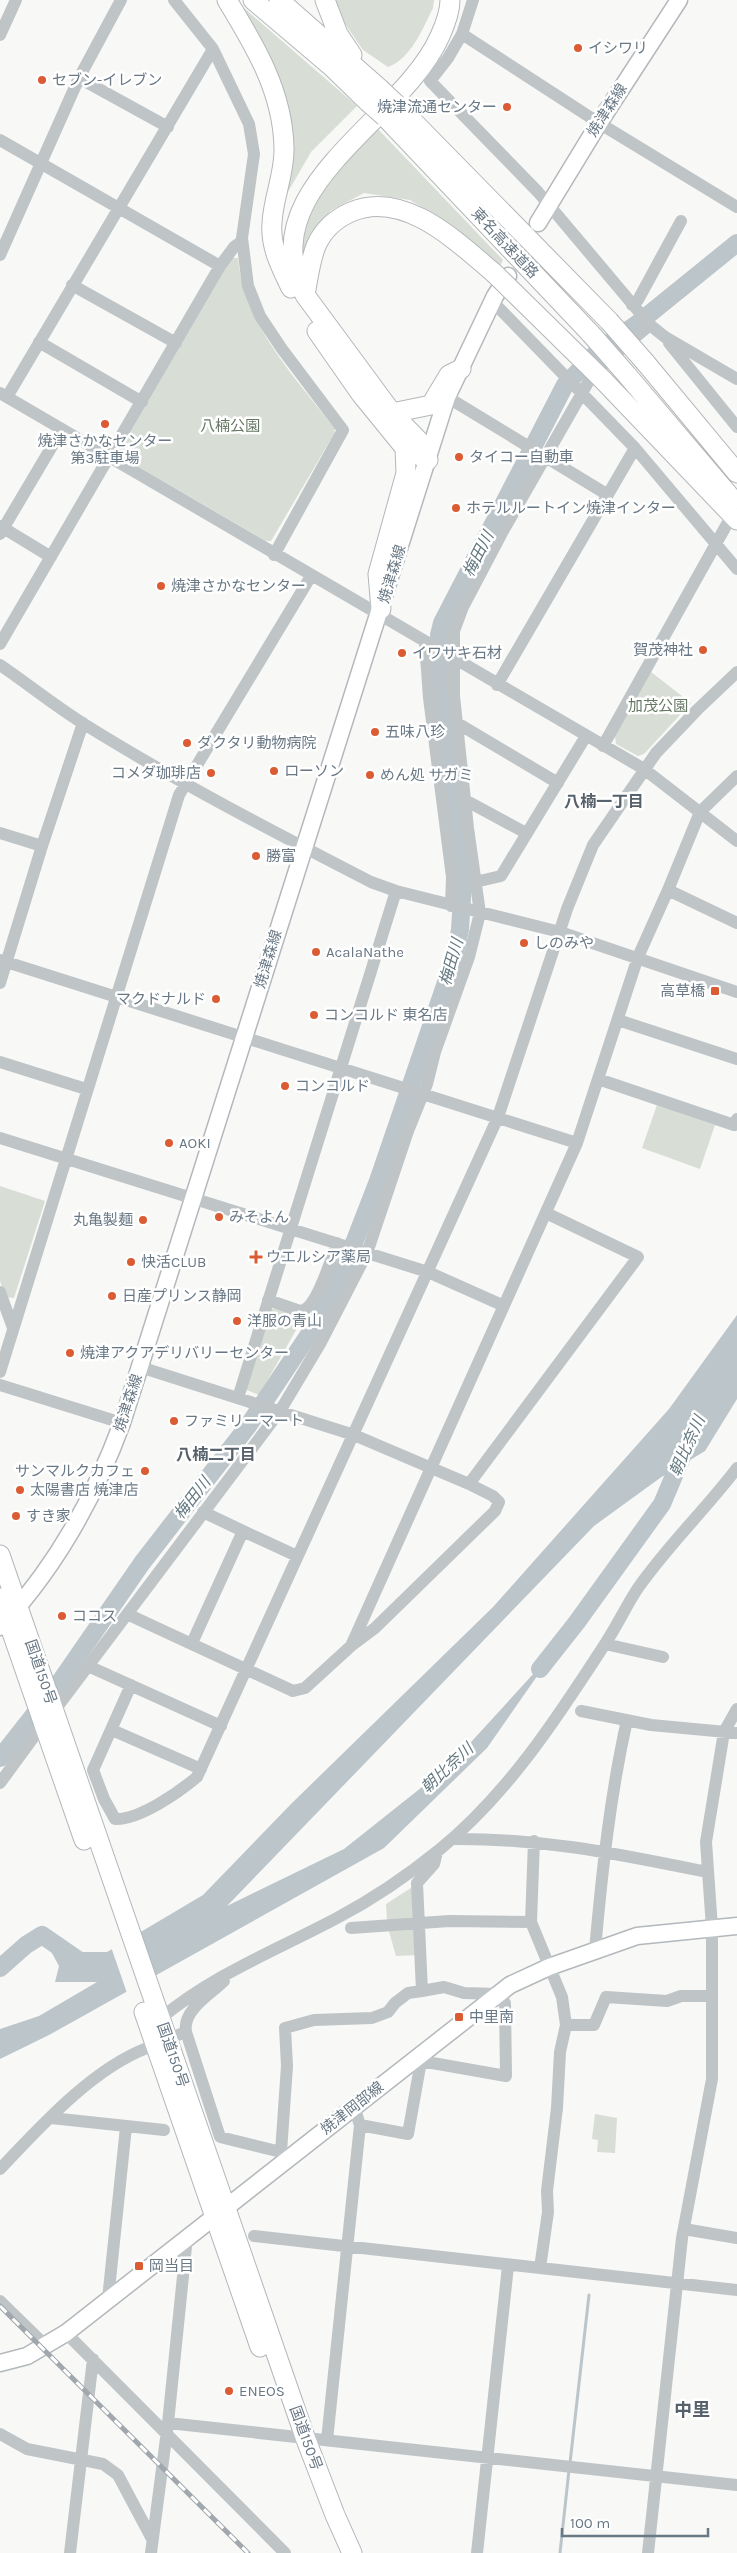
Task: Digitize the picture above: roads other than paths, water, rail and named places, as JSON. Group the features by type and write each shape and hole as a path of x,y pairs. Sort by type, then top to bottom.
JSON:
{"highway":[{"path":"226,0 267,71 276,94 282,121 284,149 271,224 273,248 298,291 392,413 422,444 428,460"},
{"name":"東名高速道路","path":"254,0 332,67 374,96"},
{"name":"東名高速道路","path":"280,0 374,96 609,321 737,473"},
{"path":"325,0 329,15 374,96"},
{"path":"428,460 405,448 361,394 327,347 285,263 284,249 290,214 306,183 409,69 432,32 440,0"},
{"path":"298,291 292,236 300,210 311,190 407,86 423,66 436,46 445,24 450,0"},
{"name":"東名高速道路","path":"391,111 591,334 737,505"},
{"path":"298,291 316,246 326,229 342,216 359,209 377,206 399,209 419,217 445,233 501,275 603,380 732,522"},
{"path":"392,413 431,405 449,374 461,369"},
{"path":"380,613 378,574 406,473 405,448"},
{"name":"国道150号","path":"0,1555 9,1618"},
{"name":"国道150号","path":"0,1598 39,1688 153,2012 298,2437 328,2531 339,2553"},
{"name":"国道150号","path":"298,2437 352,2553"}],"main road":[{"name":"焼津森線","path":"538,223 599,123 680,0"},
{"name":"焼津森線","path":"9,1618 32,1590 77,1524 107,1464 140,1367 303,847 380,613 447,397 493,302 501,275"},
{"name":"焼津岡部線","path":"0,2363 26,2356 46,2346 66,2332 220,2212 284,2156 419,2059 497,1994 518,1980 548,1967 637,1936 737,1926"}],"street":[{"path":"0,35 16,0"},
{"path":"0,256 79,78 121,0"},
{"path":"174,0 213,49 249,124 253,139 252,167 242,241 248,286 260,316 282,349 343,430 274,555"},
{"path":"473,0 462,34 448,58 430,81 538,192 650,325 665,337 737,379"},
{"path":"462,34 599,123 737,206"},
{"path":"213,49 38,342 3,395 61,431 274,555 380,613 497,685 644,769 737,841"},
{"path":"79,78 168,127"},
{"path":"0,140 220,266"},
{"path":"634,308 681,221"},
{"path":"0,644 220,266 234,247 242,241"},
{"path":"72,285 176,344"},
{"path":"493,302 554,362 635,448 737,569"},
{"path":"0,1782 48,1714 88,1666 277,1410 320,1344 364,1252 422,1093 469,956 481,913 475,882 457,723 453,658 454,631 463,607 503,531 543,456 581,391 598,368 650,325"},
{"path":"665,337 737,427"},
{"path":"38,342 142,402"},
{"path":"447,397 608,495"},
{"path":"51,557 1,529 61,431"},
{"path":"497,685 635,448"},
{"path":"603,746 716,543 732,522"},
{"path":"0,1372 86,1089 179,795 311,576"},
{"path":"427,643 429,698 452,877 452,906"},
{"path":"0,665 83,723 303,847 371,882 396,891 452,906 560,932 737,992"},
{"path":"131,1685 93,1770 104,1799 115,1819 123,1819 148,1809 192,1781 201,1769 498,1117 560,932 593,845 656,753 696,710 737,672"},
{"path":"0,983 3,961 83,723"},
{"path":"457,723 558,783"},
{"path":"475,882 501,876 586,736"},
{"path":"351,1646 502,1306 577,1143 638,957 700,812 737,776"},
{"path":"465,800 526,833"},
{"path":"0,833 42,846"},
{"path":"668,890 737,923"},
{"path":"241,1399 289,1228 396,891"},
{"path":"3,961 577,1143"},
{"path":"618,1020 737,1059"},
{"path":"0,1062 86,1089"},
{"path":"598,1079 734,1125 737,1119"},
{"path":"0,1138 428,1272 502,1306"},
{"path":"469,1484 638,1257 546,1213"},
{"path":"268,1300 300,1311 306,1311 320,1287 338,1244"},
{"path":"0,1292 13,1328"},
{"path":"127,1614 293,1691 305,1688 351,1646 375,1628 495,1511 499,1502 493,1496 469,1484 354,1435 140,1367"},
{"path":"0,1385 122,1422"},
{"path":"153,2012 366,1902 398,1882 452,1839 506,1784 536,1745 605,1644 650,1571 700,1515 737,1468"},
{"path":"202,1512 297,1556"},
{"path":"192,1643 243,1531"},
{"path":"605,1644 663,1657"},
{"path":"88,1666 221,1726"},
{"path":"648,2553 684,2229 712,2079 710,1996 712,1928 706,1842 737,1709"},
{"path":"581,1711 651,1725 731,1733"},
{"path":"595,1950 604,1850 614,1778 627,1720"},
{"path":"112,1730 201,1769"},
{"path":"452,1839 534,1841 604,1850 707,1872"},
{"path":"534,1841 531,1922 562,1997 566,2025 560,2052 557,2108 547,2191 548,2212 540,2268"},
{"path":"422,1991 417,1883 434,1864 437,1852"},
{"path":"351,1928 418,1922 531,1922"},
{"path":"234,1969 189,2015 181,2034 220,2137 284,2156 287,2066 285,2028 314,2020 372,2018 388,2012 395,2003 408,1993 444,1987 464,1993 497,1994 505,2003 506,2076 419,2059 408,2134 360,2126"},
{"path":"566,2025 594,2025 606,1997 667,2001 681,1996 710,1996"},
{"path":"0,2168 51,2118 124,2058 147,2048"},
{"path":"327,2440 360,2126 354,2107"},
{"path":"51,2118 164,2130"},
{"path":"108,2299 126,2127"},
{"path":"684,2229 737,2238"},
{"path":"254,2236 508,2266 737,2290"},
{"path":"151,2553 168,2428 187,2237"},
{"path":"477,2553 508,2266"},
{"path":"0,2301 46,2346"},
{"path":"66,2332 168,2428 286,2553"},
{"path":"70,2553 93,2359"},
{"path":"168,2428 298,2437 487,2456 737,2485"},
{"path":"0,2434 27,2449 103,2464 118,2475 158,2553"}],"water":[{"path":"737,1315 737,1399 705,1451 660,1478 594,1526 227,1906 344,1849 451,1764 556,1649 487,1748 384,1848 49,2035 0,2059 0,2029 39,2016 97,1982 55,1982 59,1966 42,1935 67,1952 107,1952 203,1895 291,1804 493,1607 669,1409"}],"waterway":[{"name":"梅田川","path":"0,1758 59,1683 142,1563 248,1426 316,1324 347,1261 378,1181 452,965 460,930 463,880 440,684 439,635 442,623 565,385 599,350 637,324 737,243"},
{"name":"朝比奈川","path":"540,1669 577,1622 662,1504 687,1445"},
{"name":"朝比奈川","path":"0,1968 26,1945 42,1935 84,1964"},
{"path":"570,2463 589,2295"},
{"path":"560,2553 569,2470"}],"railway":[{"path":"0,2306 248,2553"}],"place":[{"name":"イシワリ","path":"578,48"},
{"name":"セブン-イレブン","path":"42,80"},
{"name":"焼津流通センター","path":"507,107"},
{"name":"焼津さかなセンター 第3駐車場","path":"105,424"},
{"name":"タイコー自動車","path":"459,457"},
{"name":"ホテルルートイン焼津インター","path":"456,508"},
{"name":"焼津さかなセンター","path":"161,586"},
{"name":"賀茂神社","path":"703,650"},
{"name":"イワサキ石材","path":"402,653"},
{"name":"五味八珍","path":"375,732"},
{"name":"ダクタリ動物病院","path":"187,743"},
{"name":"ローソン","path":"274,771"},
{"name":"コメダ珈琲店","path":"211,773"},
{"name":"めん処 サガミ","path":"370,775"},
{"name":"勝富","path":"256,856"},
{"name":"しのみや","path":"524,943"},
{"name":"AcalaNathe","path":"316,952"},
{"name":"高草橋","path":"715,991"},
{"name":"マクドナルド","path":"216,999"},
{"name":"コンコルド 東名店","path":"314,1015"},
{"name":"コンコルド","path":"285,1086"},
{"name":"AOKI","path":"169,1143"},
{"name":"みそよん","path":"219,1217"},
{"name":"丸亀製麺","path":"143,1220"},
{"name":"ウエルシア薬局","path":"256,1257"},
{"name":"快活CLUB","path":"131,1262"},
{"name":"日産プリンス静岡","path":"112,1296"},
{"name":"洋服の青山","path":"237,1321"},
{"name":"焼津アクアデリバリーセンター","path":"70,1353"},
{"name":"ファミリーマート","path":"174,1421"},
{"name":"サンマルクカフェ","path":"145,1471"},
{"name":"太陽書店 焼津店","path":"20,1490"},
{"name":"すき家","path":"16,1516"},
{"name":"ココス","path":"62,1616"},
{"name":"中里南","path":"459,2017"},
{"name":"岡当目","path":"139,2266"},
{"name":"ENEOS","path":"229,2391"}],"district":[{"name":"八楠一丁目","path":"604,801"},
{"name":"八楠二丁目","path":"216,1454"},
{"name":"中里","path":"692,2410"}],"park label":[{"name":"八楠公園","path":"230,426"},
{"name":"加茂公園","path":"658,706"}]}
